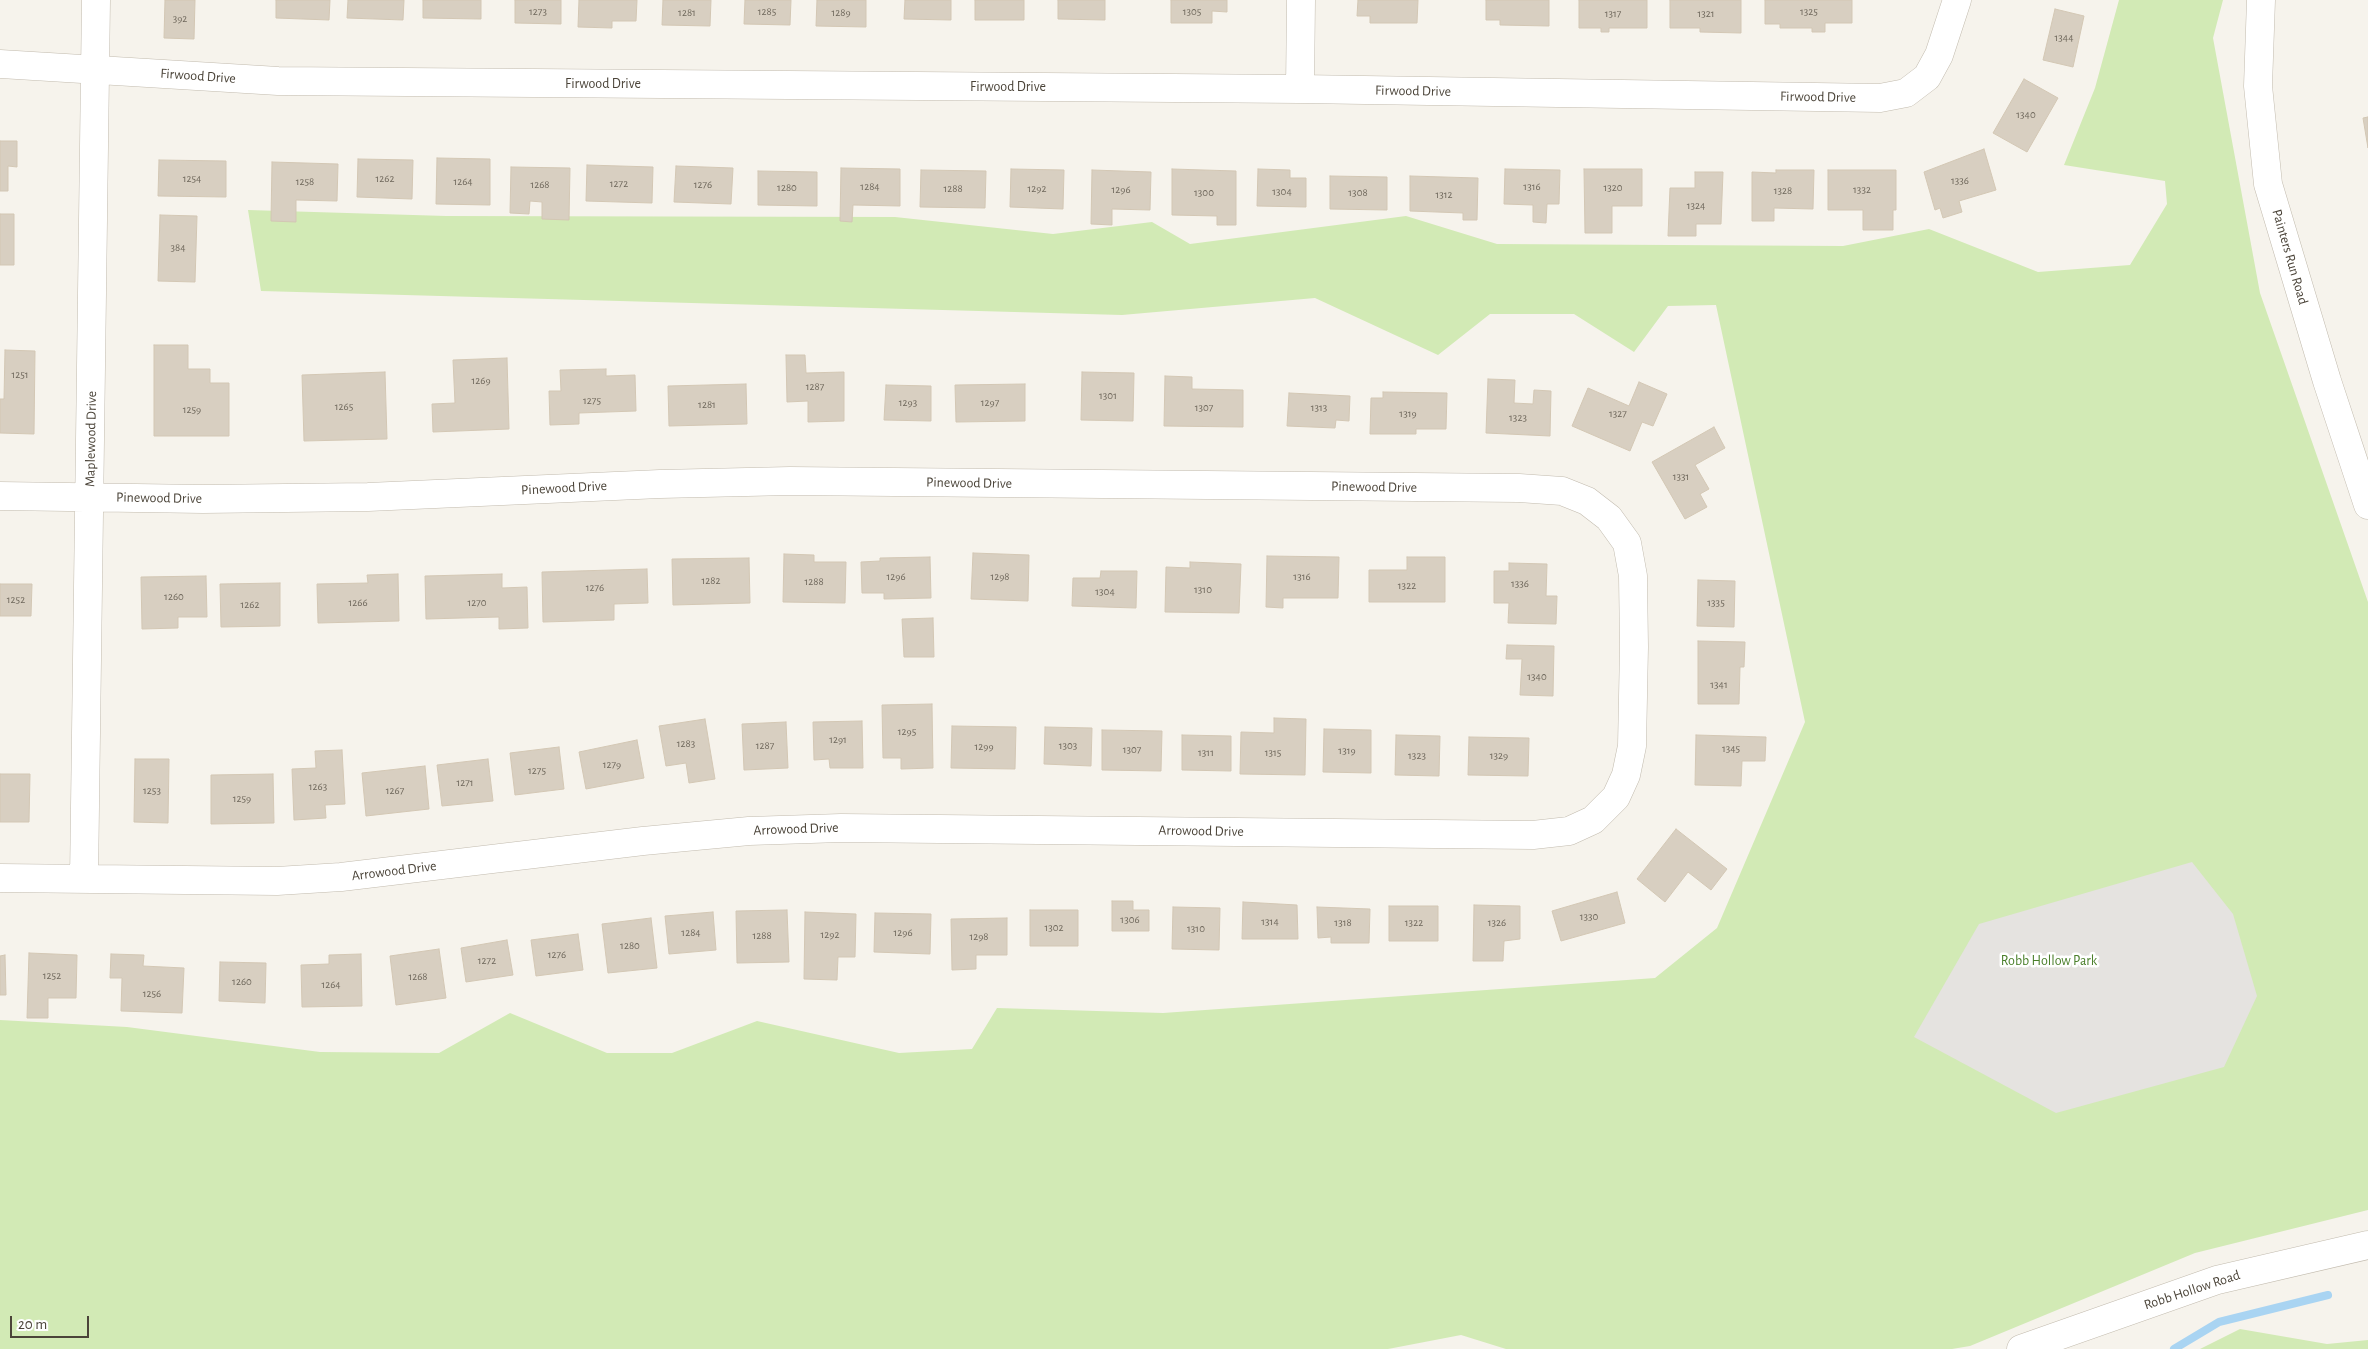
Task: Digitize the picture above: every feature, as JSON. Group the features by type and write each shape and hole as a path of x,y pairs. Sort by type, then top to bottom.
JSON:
{"street":[{"name":"Maplewood Drive","path":"84,879 96,0"},
{"path":"1300,89 1301,0"},
{"name":"Firwood Drive","path":"0,64 278,81 1300,89 1880,98 1906,93 1927,77 1939,55 1957,0"},
{"name":"Painters Run Road","path":"2261,0 2258,86 2268,184 2324,371 2368,505"},
{"name":"Pinewood Drive","path":"0,496 203,499 368,497 660,484 790,481 1509,488 1562,491 1588,501 1609,518 1627,544 1633,576 1632,746 1626,775 1616,797 1593,820"},
{"name":"Arrowood Drive","path":"0,878 277,881 341,877 644,841 758,831 841,828 1533,835 1569,831 1593,820"},
{"name":"Robb Hollow Road","path":"2021,1349 2217,1280 2368,1245"}],"green space":[{"name":"Robb Hollow Park","path":"2119,0 2223,0 2213,38 2260,293 2368,602 2368,1210 2195,1253 1970,1346 1952,1349 1506,1349 1461,1335 1388,1349 0,1349 0,1020 127,1027 320,1052 439,1053 510,1013 607,1053 672,1053 757,1021 899,1053 972,1049 997,1008 1163,1013 1655,978 1717,928 1805,722 1716,305 1668,306 1634,352 1574,314 1490,314 1438,355 1315,298 1122,315 261,291 248,210 446,216 895,217 1053,234 1152,222 1190,244 1406,216 1497,244 1843,246 1929,229 2038,272 2130,265 2167,204 2165,181 2064,165 2095,88"},
{"path":"2240,1329 2327,1344 2368,1340 2368,1349 2200,1349"}],"shaded area":[{"path":"2192,862 2233,914 2257,996 2224,1067 2056,1113 1914,1037 1979,924"}],"building":[{"path":"165,0 195,0 194,39 164,38"},
{"path":"276,0 330,0 329,20 276,18"},
{"path":"348,0 404,0 403,20 347,18"},
{"path":"423,0 481,0 481,19 423,18"},
{"path":"515,0 561,0 561,24 515,23"},
{"path":"579,0 637,0 636,21 612,21 612,28 578,27"},
{"path":"663,0 711,0 710,26 662,25"},
{"path":"745,0 791,0 790,25 744,24"},
{"path":"817,0 866,0 866,27 816,26"},
{"path":"905,0 951,0 951,20 904,19"},
{"path":"975,0 1024,0 1024,20 975,20"},
{"path":"1058,0 1105,0 1105,20 1058,19"},
{"path":"1171,0 1227,0 1227,12 1212,11 1212,23 1171,23"},
{"path":"1358,0 1418,0 1417,23 1370,23 1370,16 1357,16"},
{"path":"1486,0 1549,0 1549,26 1500,25 1500,20 1486,20"},
{"path":"1579,0 1647,0 1647,28 1609,28 1609,32 1601,32 1601,28 1579,28"},
{"path":"1670,0 1741,0 1741,33 1700,32 1700,28 1670,28"},
{"path":"1765,0 1852,0 1852,23 1825,23 1825,32 1812,32 1812,28 1780,28 1780,24 1765,24"},
{"path":"2055,9 2084,16 2073,67 2043,60"},
{"path":"2024,79 2058,98 2027,152 1993,133"},
{"path":"2368,117 2368,148 2363,118"},
{"path":"0,141 17,141 17,167 8,166 8,191 0,191"},
{"path":"1984,149 1996,190 1959,201 1962,212 1943,218 1940,208 1935,210 1924,172"},
{"path":"437,158 490,159 490,205 436,204"},
{"path":"358,159 413,160 412,199 357,197"},
{"path":"159,160 226,161 226,197 158,196"},
{"path":"272,162 338,164 337,201 296,200 296,222 271,221"},
{"path":"587,165 653,167 652,203 586,201"},
{"path":"676,166 733,168 731,204 674,202"},
{"path":"511,167 570,168 569,220 542,219 542,202 530,201 529,214 510,213"},
{"path":"841,168 900,169 900,206 853,205 852,222 840,221"},
{"path":"1011,169 1064,170 1063,209 1010,207"},
{"path":"1172,169 1236,171 1236,225 1217,225 1217,216 1172,215"},
{"path":"1258,169 1290,170 1290,178 1306,178 1306,207 1257,206"},
{"path":"1505,169 1560,170 1559,204 1547,204 1546,223 1533,222 1533,205 1504,204"},
{"path":"1584,169 1642,169 1642,206 1612,206 1612,233 1585,233"},
{"path":"921,170 986,171 985,208 920,207"},
{"path":"1092,170 1151,172 1150,210 1112,209 1112,225 1091,224"},
{"path":"1776,170 1814,170 1813,209 1774,208 1774,221 1752,221 1752,172 1776,173"},
{"path":"1828,170 1896,170 1896,210 1893,210 1893,230 1863,230 1863,210 1828,210"},
{"path":"758,171 817,172 817,206 758,205"},
{"path":"1695,172 1723,172 1721,224 1696,224 1696,236 1668,236 1670,188 1695,188"},
{"path":"1330,176 1387,177 1387,210 1330,209"},
{"path":"1410,176 1478,178 1477,220 1463,220 1463,213 1410,211"},
{"path":"0,214 14,214 14,265 0,265"},
{"path":"160,215 197,216 195,282 158,281"},
{"path":"154,345 188,345 188,369 210,369 210,383 229,383 229,436 154,436"},
{"path":"5,350 35,351 34,434 0,433 0,399 4,399"},
{"path":"786,355 805,355 806,373 844,372 844,421 808,422 808,401 787,402"},
{"path":"507,358 509,429 433,432 432,404 455,403 453,360"},
{"path":"606,369 606,376 635,375 636,411 579,413 579,424 550,425 549,391 561,391 560,370"},
{"path":"385,372 387,439 304,441 302,375"},
{"path":"1082,372 1134,373 1133,421 1081,420"},
{"path":"1165,376 1192,377 1192,389 1243,390 1243,427 1164,426"},
{"path":"1488,379 1515,380 1514,403 1533,404 1534,390 1551,391 1550,436 1486,433"},
{"path":"1639,382 1667,394 1653,426 1642,422 1630,451 1572,426 1588,388 1629,406"},
{"path":"746,384 747,424 669,426 668,386"},
{"path":"1025,384 1025,421 956,422 955,385"},
{"path":"886,385 931,386 931,421 884,420"},
{"path":"1383,392 1447,393 1446,429 1416,429 1416,434 1370,434 1371,398 1383,398"},
{"path":"1289,393 1350,396 1349,421 1336,420 1335,428 1287,426"},
{"path":"1714,427 1725,448 1695,465 1709,489 1700,494 1707,507 1685,519 1652,462"},
{"path":"973,553 1029,555 1028,601 971,599"},
{"path":"784,554 814,555 814,562 846,562 845,603 783,602"},
{"path":"1267,556 1339,557 1338,598 1283,598 1283,608 1266,607"},
{"path":"930,557 931,598 884,599 884,593 862,593 861,562 880,561 880,558"},
{"path":"1407,557 1445,557 1445,602 1369,602 1369,570 1407,570"},
{"path":"749,558 750,603 673,605 672,559"},
{"path":"1190,562 1241,564 1239,613 1165,612 1166,567 1190,568"},
{"path":"1509,563 1547,564 1546,596 1557,596 1556,624 1508,623 1509,603 1494,603 1494,571 1509,571"},
{"path":"647,569 648,603 614,604 614,620 543,622 542,572"},
{"path":"1101,571 1137,571 1136,608 1072,606 1073,578 1100,578"},
{"path":"398,574 399,621 318,623 317,584 368,583 367,575"},
{"path":"502,574 502,588 527,587 528,628 499,629 499,617 426,619 425,576"},
{"path":"206,576 207,617 178,617 178,628 142,629 141,577"},
{"path":"1698,580 1735,581 1734,627 1697,626"},
{"path":"280,583 280,626 221,627 220,584"},
{"path":"0,584 32,584 31,616 0,616"},
{"path":"933,618 934,657 904,657 902,619"},
{"path":"1698,641 1745,642 1744,667 1740,667 1739,704 1698,704"},
{"path":"1507,645 1554,646 1553,696 1520,695 1522,659 1506,659"},
{"path":"932,704 933,768 901,769 901,758 883,758 882,705"},
{"path":"1274,718 1306,719 1305,775 1240,774 1241,732 1274,733"},
{"path":"705,719 715,779 689,783 686,763 666,766 659,726"},
{"path":"862,721 863,768 830,768 829,759 814,760 813,722"},
{"path":"786,722 788,768 744,770 742,724"},
{"path":"952,726 1016,727 1015,769 951,768"},
{"path":"1045,727 1092,728 1091,766 1044,764"},
{"path":"1324,729 1371,730 1371,773 1323,772"},
{"path":"1102,730 1162,731 1161,771 1102,770"},
{"path":"1182,735 1231,736 1231,771 1182,770"},
{"path":"1396,735 1440,736 1439,776 1395,775"},
{"path":"1696,735 1766,737 1765,761 1742,761 1741,786 1695,785"},
{"path":"1469,737 1529,738 1528,776 1468,775"},
{"path":"637,740 644,778 586,789 579,752"},
{"path":"559,747 564,789 515,795 510,753"},
{"path":"342,750 345,804 325,805 326,818 294,820 292,769 316,768 315,751"},
{"path":"135,759 169,759 168,823 134,822"},
{"path":"488,759 493,801 442,806 437,765"},
{"path":"425,766 429,809 366,816 362,773"},
{"path":"0,774 30,774 29,822 0,822"},
{"path":"273,774 274,823 211,824 211,775"},
{"path":"1676,829 1727,869 1711,890 1688,872 1665,902 1637,879"},
{"path":"1617,892 1625,923 1561,941 1552,911"},
{"path":"1112,901 1133,901 1133,910 1149,910 1149,931 1112,931"},
{"path":"1243,902 1297,905 1298,939 1242,939"},
{"path":"1474,905 1520,906 1520,939 1504,941 1503,961 1473,961"},
{"path":"1389,906 1438,906 1438,941 1389,941"},
{"path":"1173,907 1220,908 1219,950 1172,949"},
{"path":"1317,907 1370,909 1369,943 1331,943 1331,937 1318,938"},
{"path":"787,910 789,962 737,963 736,911"},
{"path":"1030,910 1078,910 1078,946 1030,946"},
{"path":"713,912 716,950 669,954 665,916"},
{"path":"805,912 856,914 855,957 838,957 837,980 804,979"},
{"path":"875,913 931,914 930,954 874,952"},
{"path":"651,918 657,968 608,973 602,924"},
{"path":"1007,918 1007,955 976,955 976,969 952,970 951,919"},
{"path":"578,934 583,970 536,976 531,940"},
{"path":"507,940 513,975 466,982 461,948"},
{"path":"439,949 446,998 396,1005 390,956"},
{"path":"29,953 77,955 76,998 48,998 48,1018 27,1018"},
{"path":"111,954 144,955 143,966 184,968 182,1013 121,1011 122,978 110,978"},
{"path":"361,954 362,1006 302,1007 301,965 329,964 329,955"},
{"path":"5,955 6,995 0,995 0,956"},
{"path":"220,962 266,963 265,1003 219,1001"}],"waterway":[{"path":"2174,1349 2219,1322 2328,1295"}]}
